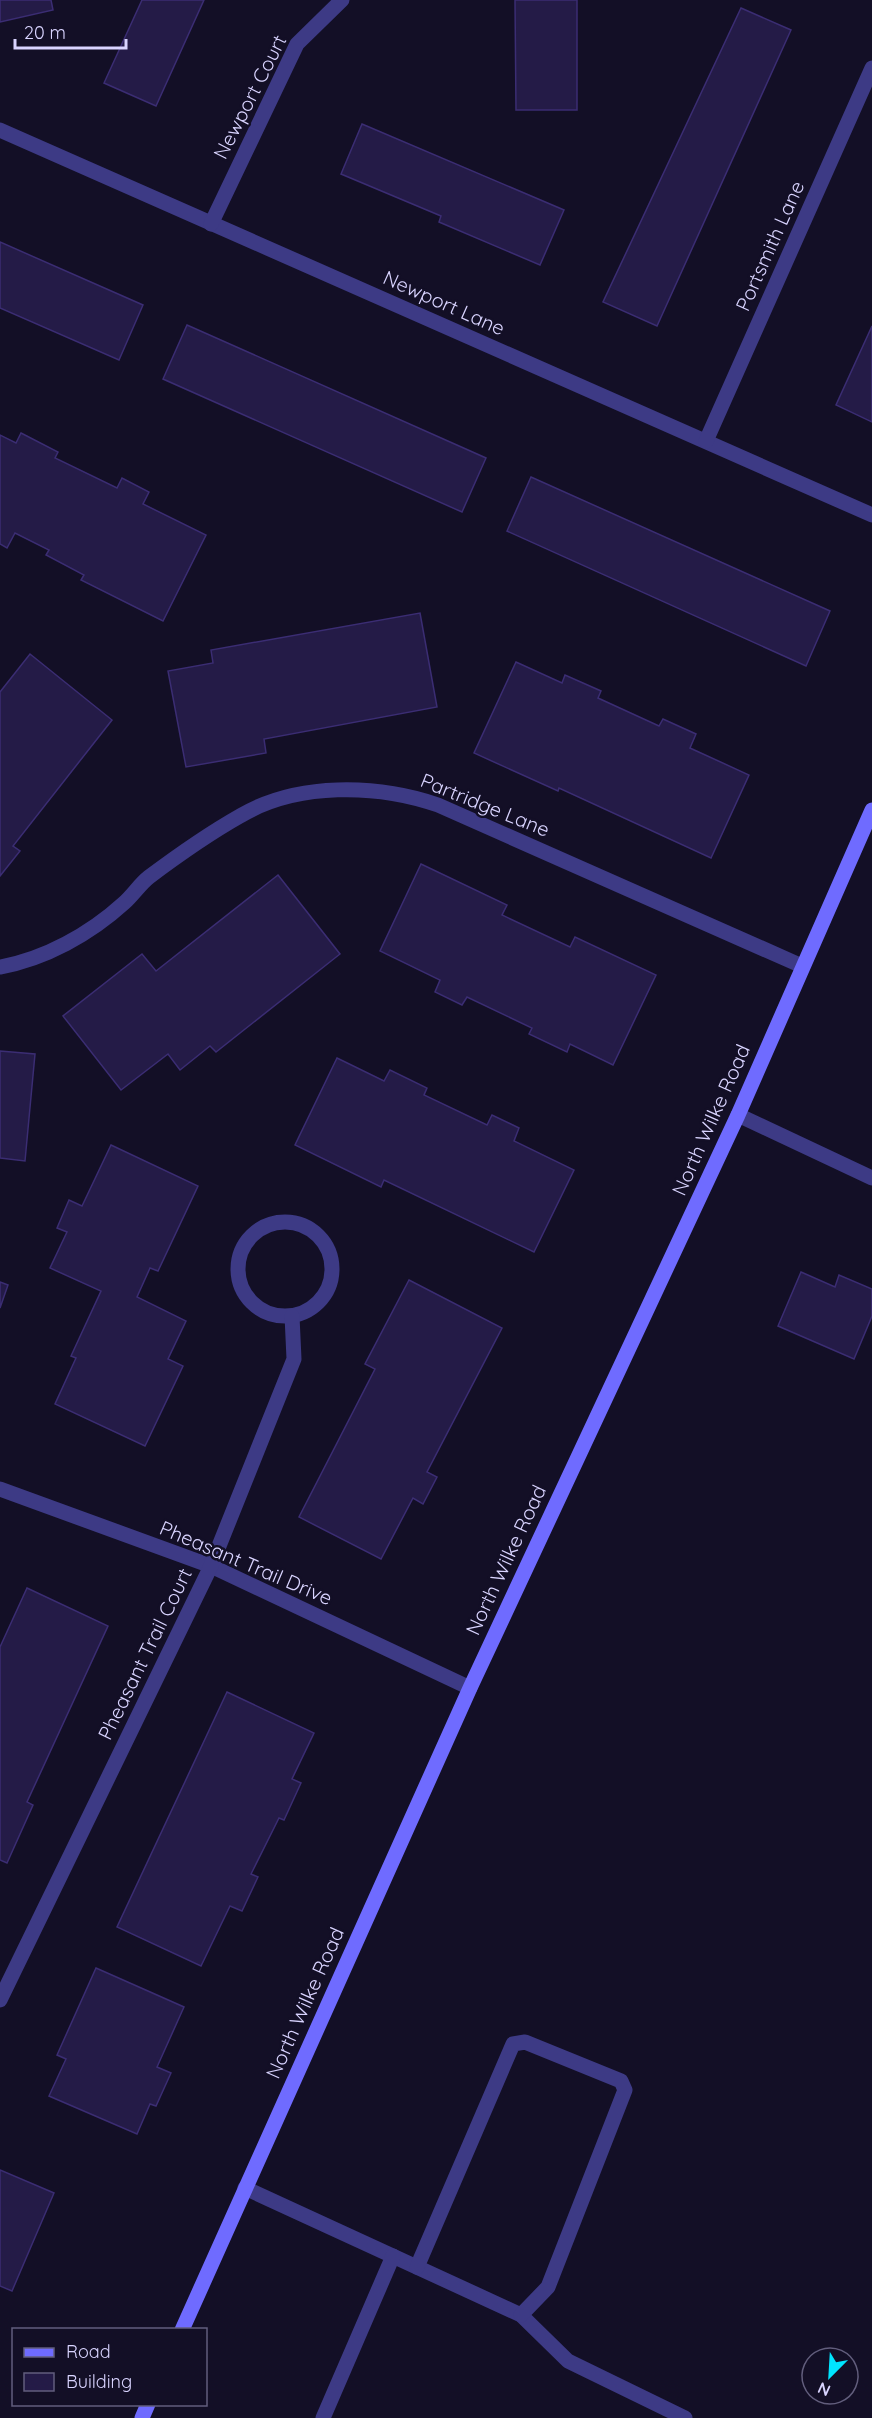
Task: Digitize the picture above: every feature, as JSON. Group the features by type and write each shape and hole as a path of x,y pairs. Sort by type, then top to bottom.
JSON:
{"street":[{"name":"Newport Court","path":"212,224 297,44 342,0"},
{"name":"Portsmith Lane","path":"706,441 872,68"},
{"name":"Newport Lane","path":"0,130 872,514"},
{"name":"Partridge Lane","path":"0,967 51,951 89,931 124,903 148,878 241,815 272,802 311,792 344,789 386,791 438,805 802,966"},
{"name":"North Wilke Road","path":"183,2328 470,1688 738,1115 872,810"},
{"path":"738,1115 872,1178"},
{"path":"288,1221 308,1226 323,1239 332,1257 332,1277 325,1295 310,1309 292,1316 272,1314 254,1305 242,1289 237,1270 241,1250 252,1234 268,1224 288,1221"},
{"name":"Pheasant Trail Court","path":"0,2000 211,1566 294,1359 292,1316"},
{"name":"Pheasant Trail Drive","path":"0,1489 211,1566 470,1688"},
{"path":"417,2267 513,2044 525,2042 621,2081 625,2090 548,2287 520,2315"},
{"path":"245,2188 520,2315 568,2361 685,2418"},
{"path":"323,2418 393,2256"}],"building":[{"path":"0,0 51,0 53,10 0,22"},
{"path":"142,0 204,0 156,106 104,83"},
{"path":"515,0 577,0 577,110 516,110"},
{"path":"741,8 791,30 657,326 603,302"},
{"path":"362,124 564,210 540,265 439,222 441,216 341,174"},
{"path":"0,242 143,305 119,360 0,308"},
{"path":"187,325 486,458 462,512 163,379"},
{"path":"872,326 872,422 836,405"},
{"path":"21,433 58,452 55,458 117,488 122,478 149,492 143,504 206,535 163,621 81,580 84,575 46,555 49,550 15,533 7,548 0,544 0,435 16,443"},
{"path":"531,477 830,611 806,666 507,531"},
{"path":"420,613 437,707 264,739 266,753 186,767 168,671 213,663 211,650"},
{"path":"30,654 112,720 13,846 20,851 0,876 0,692"},
{"path":"516,662 562,683 565,675 601,691 598,698 659,726 663,719 696,734 690,748 749,775 711,858 559,788 558,791 474,753"},
{"path":"421,864 507,905 502,915 570,947 575,937 656,975 613,1065 570,1044 567,1052 529,1034 532,1028 467,997 462,1005 435,992 440,980 380,951"},
{"path":"278,875 340,954 216,1052 210,1046 180,1070 168,1054 121,1090 63,1016 142,954 156,971"},
{"path":"0,1051 35,1054 25,1161 0,1158"},
{"path":"337,1058 384,1081 390,1070 427,1088 424,1095 487,1125 492,1115 519,1128 514,1141 574,1170 534,1252 384,1180 381,1187 295,1145"},
{"path":"111,1145 198,1186 158,1271 150,1268 137,1297 186,1321 168,1359 183,1366 145,1446 55,1404 76,1358 71,1356 101,1291 50,1268 67,1232 57,1228 69,1200 82,1206"},
{"path":"801,1272 835,1287 839,1275 872,1289 872,1316 854,1359 778,1326"},
{"path":"409,1280 502,1328 427,1472 437,1477 423,1504 413,1498 381,1559 299,1517 375,1369 365,1364"},
{"path":"0,1282 8,1285 0,1308"},
{"path":"27,1588 108,1626 27,1802 33,1805 7,1863 0,1860 0,1647"},
{"path":"227,1692 314,1733 292,1779 301,1783 284,1820 279,1818 251,1874 258,1877 242,1911 230,1906 201,1966 117,1927"},
{"path":"96,1968 184,2007 157,2067 171,2073 156,2106 150,2104 137,2134 49,2096 66,2059 57,2055"},
{"path":"0,2170 54,2193 12,2291 0,2286"}]}
